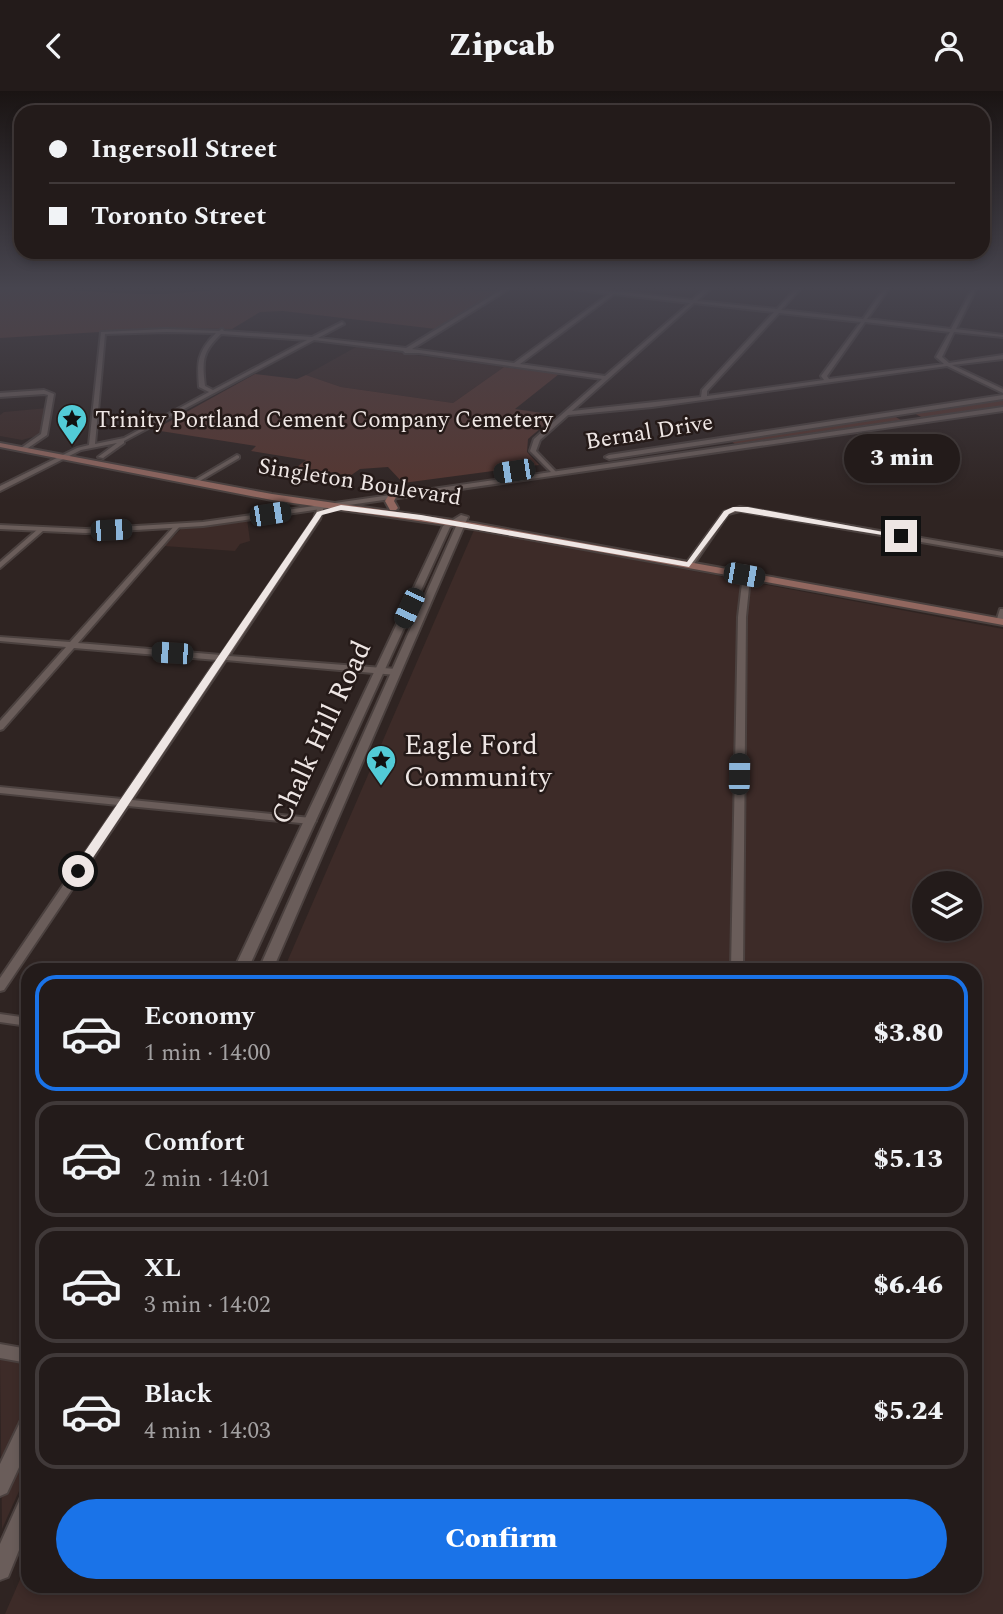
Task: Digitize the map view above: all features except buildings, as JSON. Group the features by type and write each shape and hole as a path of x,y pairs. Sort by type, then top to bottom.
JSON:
{"main road":[{"name":"Singleton Boulevard","path":"0,439 63,456 305,502 322,509"},
{"name":"Singleton Boulevard","path":"0,445 73,452 205,476 322,509 345,505 393,508 1002,617"},
{"path":"266,508 274,502 272,496"},
{"path":"392,497 390,501 393,508"},
{"name":"Singleton Boulevard","path":"345,505 459,521"}],"street":[{"path":"92,445 101,358"},
{"path":"199,358 202,387 213,392"},
{"path":"101,457 126,439 276,358"},
{"path":"456,358 607,378"},
{"path":"514,366 525,358"},
{"path":"554,473 533,451 534,443 630,358"},
{"path":"704,398 704,391 734,358"},
{"path":"828,381 824,376 836,358"},
{"path":"940,358 946,364 1003,391"},
{"path":"568,413 704,398 994,358"},
{"path":"0,395 51,394 44,435 27,447"},
{"name":"Bernal Drive","path":"322,509 548,466 1003,397"},
{"name":"Bernal Drive","path":"345,505 1003,409"},
{"path":"898,412 915,422"},
{"path":"0,489 73,452 92,445 126,439"},
{"path":"713,440 726,448"},
{"path":"625,463 657,455 662,451 660,450"},
{"path":"196,481 237,457"},
{"path":"0,482 13,483"},
{"path":"0,727 177,525 305,502"},
{"path":"0,527 86,531 177,525 295,510 309,513 322,509"},
{"path":"0,987 322,509"},
{"path":"691,561 726,513 733,509 748,509 1003,554"},
{"name":"Chalk Hill Road","path":"244,963 447,526 459,521"},
{"name":"Chalk Hill Road","path":"269,963 355,768 459,521"},
{"path":"0,566 40,530"},
{"path":"737,963 746,571"},
{"path":"0,639 396,671"},
{"path":"337,765 355,768"},
{"path":"326,788 345,790"},
{"path":"0,790 311,821"},
{"path":"259,931 282,934"},
{"path":"0,1018 21,1021"},
{"path":"0,1351 21,1355"},
{"path":"0,1486 21,1442"},
{"path":"0,1569 21,1520"}],"shaded area":[{"path":"336,358 438,358 504,367 453,403 341,387 306,375"},
{"path":"504,367 559,374 515,409 556,415 528,439 527,452 539,465 403,483 388,467 360,469 350,476 297,467 306,460 251,451 256,446 154,430 255,374 297,379 306,375 341,387 453,403"},
{"path":"1003,399 1003,406 931,418 923,418 912,412"},
{"path":"48,408 40,435 22,440 0,436 0,415 4,412"},
{"path":"892,415 901,420 735,444 731,441"},
{"path":"247,519 250,541 240,544 235,551 164,546 183,527"},
{"path":"474,530 1003,629 1003,1614 5,1614 21,1577 21,1593 982,1593 982,963 287,963"},
{"path":"0,1358 21,1361 21,1487 2,1529"}],"place":[{"name":"Trinity Portland Cement Company Cemetery","path":"72,446"},
{"name":"Eagle Ford Community","path":"381,787"}],"route":[{"path":"78,871 320,513 341,508 421,518 689,565 726,513 733,509 748,509 901,536"}]}
